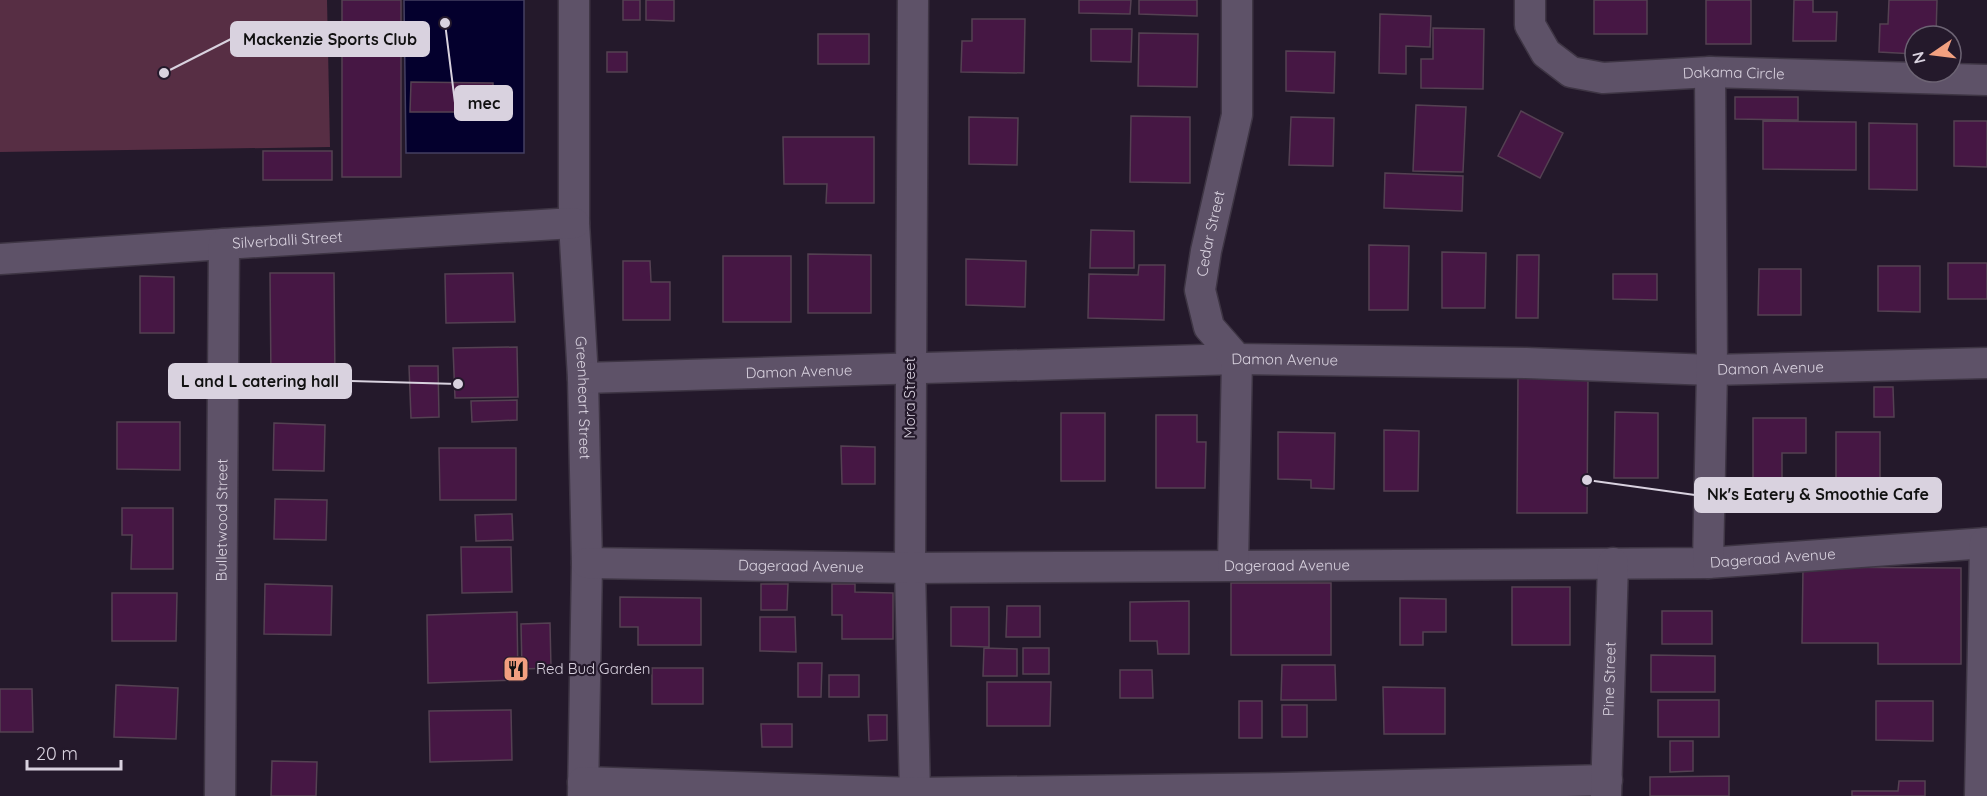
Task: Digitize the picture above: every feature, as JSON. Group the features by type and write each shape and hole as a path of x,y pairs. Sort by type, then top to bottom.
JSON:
{"street":[{"name":"Greenheart Street","path":"574,0 574,223 583,378 587,563 583,789"},
{"name":"Mora Street","path":"913,0 910,568 915,794"},
{"name":"Cedar Street","path":"1237,0 1237,115 1208,240 1200,290 1209,327 1237,359"},
{"name":"Dakama Circle","path":"1530,0 1530,26 1546,52 1571,72 1603,78 1710,72 1987,80"},
{"path":"1708,563 1712,370 1710,72"},
{"name":"Silverballi Street","path":"0,259 574,223"},
{"name":"Bulletwood Street","path":"220,796 224,244"},
{"name":"Damon Avenue","path":"583,378 1237,359 1515,363 1712,370 1987,363"},
{"path":"1233,565 1237,359"},
{"path":"1980,796 1986,543"},
{"name":"Dageraad Avenue","path":"587,563 910,568 1708,563 1986,543"},
{"name":"Pine Street","path":"1607,788 1613,563"},
{"path":"583,789 915,794 1284,788 1607,788"}],"shaded area":[{"path":"0,0 327,0 330,147 0,152"},
{"path":"404,0 524,0 524,153 406,153"}],"building":[{"path":"342,0 401,0 401,177 342,177"},
{"path":"623,0 640,0 640,20 623,20"},
{"path":"646,0 674,0 674,21 646,20"},
{"path":"1079,0 1131,0 1130,14 1079,13"},
{"path":"1139,0 1197,0 1197,16 1139,14"},
{"path":"1594,0 1647,0 1647,34 1594,34"},
{"path":"1706,0 1751,0 1751,44 1706,44"},
{"path":"1794,0 1813,0 1813,12 1837,12 1836,41 1793,41"},
{"path":"1889,0 1937,0 1936,24 1903,24 1903,53 1879,52 1880,24 1888,24"},
{"path":"1380,14 1431,16 1430,47 1406,46 1406,74 1379,73"},
{"path":"972,19 1025,19 1024,73 961,72 962,41 972,41"},
{"path":"1433,28 1484,29 1483,89 1421,88 1421,59 1433,59"},
{"path":"1091,29 1132,29 1131,62 1091,61"},
{"path":"1139,33 1198,34 1197,87 1138,86"},
{"path":"818,34 869,34 869,64 818,64"},
{"path":"1286,51 1335,52 1334,93 1286,91"},
{"path":"607,52 627,52 627,72 607,72"},
{"path":"411,82 493,83 493,112 410,112"},
{"path":"1735,97 1798,97 1798,120 1735,119"},
{"path":"1416,105 1466,107 1463,172 1413,171"},
{"path":"1521,111 1563,133 1540,178 1498,156"},
{"path":"1131,116 1190,117 1190,183 1130,182"},
{"path":"969,117 1018,118 1017,165 969,164"},
{"path":"1291,117 1334,118 1333,166 1289,165"},
{"path":"1763,121 1856,122 1856,170 1763,169"},
{"path":"1954,121 1987,121 1987,167 1954,166"},
{"path":"1869,123 1917,124 1917,190 1869,189"},
{"path":"783,137 874,137 874,203 826,203 827,184 784,184"},
{"path":"263,151 332,151 332,180 263,180"},
{"path":"1385,173 1463,176 1462,211 1384,208"},
{"path":"1091,230 1134,231 1134,268 1090,268"},
{"path":"1369,245 1409,246 1408,310 1369,310"},
{"path":"1442,252 1486,253 1485,308 1442,308"},
{"path":"808,254 871,255 871,313 808,313"},
{"path":"1517,255 1539,255 1538,318 1516,318"},
{"path":"723,256 791,256 791,322 723,322"},
{"path":"966,259 1026,261 1025,307 966,305"},
{"path":"623,261 650,261 651,282 670,282 670,320 623,320"},
{"path":"1948,263 1987,263 1987,299 1948,299"},
{"path":"1139,265 1165,265 1164,320 1088,318 1089,274 1138,275"},
{"path":"1878,266 1920,266 1920,312 1878,311"},
{"path":"1759,269 1801,269 1801,315 1758,315"},
{"path":"270,273 334,273 335,380 271,381"},
{"path":"513,273 515,322 446,323 445,274"},
{"path":"1613,274 1657,274 1657,300 1613,299"},
{"path":"140,276 174,277 174,333 140,333"},
{"path":"517,347 518,397 455,398 453,348"},
{"path":"409,366 438,366 439,417 411,418"},
{"path":"1518,376 1588,376 1587,513 1517,513"},
{"path":"1874,387 1893,387 1894,417 1874,417"},
{"path":"517,400 517,420 472,422 471,401"},
{"path":"1615,412 1658,413 1658,478 1614,478"},
{"path":"1061,413 1105,413 1105,481 1061,481"},
{"path":"1156,415 1197,415 1197,442 1206,442 1205,488 1156,488"},
{"path":"1753,418 1806,418 1806,453 1782,453 1782,481 1753,481"},
{"path":"117,422 180,422 180,470 117,469"},
{"path":"274,423 325,425 324,471 273,470"},
{"path":"1384,430 1419,431 1418,491 1384,491"},
{"path":"1278,432 1335,433 1334,489 1311,488 1311,480 1278,479"},
{"path":"1836,432 1880,432 1880,487 1836,487"},
{"path":"841,446 875,447 875,484 842,484"},
{"path":"439,448 516,448 516,500 440,500"},
{"path":"275,499 327,500 326,540 274,539"},
{"path":"122,508 173,508 173,569 131,569 132,535 122,535"},
{"path":"512,514 513,540 476,541 475,515"},
{"path":"461,547 511,547 512,592 462,593"},
{"path":"1803,567 1961,568 1961,664 1878,664 1878,643 1802,643"},
{"path":"1231,583 1331,583 1331,655 1231,655"},
{"path":"265,584 332,586 331,635 264,634"},
{"path":"761,584 788,584 787,610 761,610"},
{"path":"832,584 855,584 855,592 893,593 893,639 842,639 842,615 832,615"},
{"path":"1512,587 1570,587 1570,645 1512,645"},
{"path":"112,593 177,593 176,641 112,641"},
{"path":"620,597 701,598 701,645 638,645 638,627 620,627"},
{"path":"1400,598 1446,599 1446,632 1423,632 1423,645 1400,645"},
{"path":"1189,601 1189,654 1158,654 1157,641 1130,641 1130,602"},
{"path":"1007,606 1040,606 1040,637 1006,637"},
{"path":"951,607 989,607 989,647 951,646"},
{"path":"1662,611 1712,611 1712,644 1662,644"},
{"path":"517,612 518,680 428,683 427,615"},
{"path":"760,617 795,617 796,652 760,651"},
{"path":"550,623 551,668 522,669 521,624"},
{"path":"984,648 1017,649 1017,676 983,676"},
{"path":"1023,648 1049,648 1049,674 1023,674"},
{"path":"1651,655 1715,656 1715,692 1651,692"},
{"path":"798,663 822,663 821,697 798,697"},
{"path":"1282,665 1335,665 1336,700 1281,700"},
{"path":"652,668 703,668 703,704 652,704"},
{"path":"1120,670 1152,670 1153,698 1120,698"},
{"path":"829,675 859,675 859,697 829,697"},
{"path":"987,682 1051,682 1050,726 987,726"},
{"path":"116,685 178,688 176,739 114,737"},
{"path":"1383,687 1445,688 1445,734 1384,734"},
{"path":"0,689 32,689 33,732 0,732"},
{"path":"1658,700 1719,700 1719,737 1658,737"},
{"path":"1239,701 1262,701 1262,738 1239,738"},
{"path":"1876,701 1933,701 1933,741 1876,740"},
{"path":"1282,705 1307,705 1307,737 1282,737"},
{"path":"511,710 512,760 430,762 429,711"},
{"path":"868,715 887,715 887,740 869,741"},
{"path":"761,724 792,724 792,747 762,747"},
{"path":"1670,741 1693,741 1693,771 1670,772"},
{"path":"272,761 317,762 316,796 271,796"},
{"path":"1729,776 1729,796 1650,796 1650,777"},
{"path":"1899,781 1925,781 1925,796 1852,796 1852,791 1898,791"}],"place":[{"name":"mec","path":"445,23"},
{"name":"Mackenzie Sports Club","path":"164,73"},
{"name":"L and L catering hall","path":"458,384"},
{"name":"Nk's Eatery & Smoothie Cafe","path":"1587,480"},
{"name":"Red Bud Garden","path":"516,669"}]}
